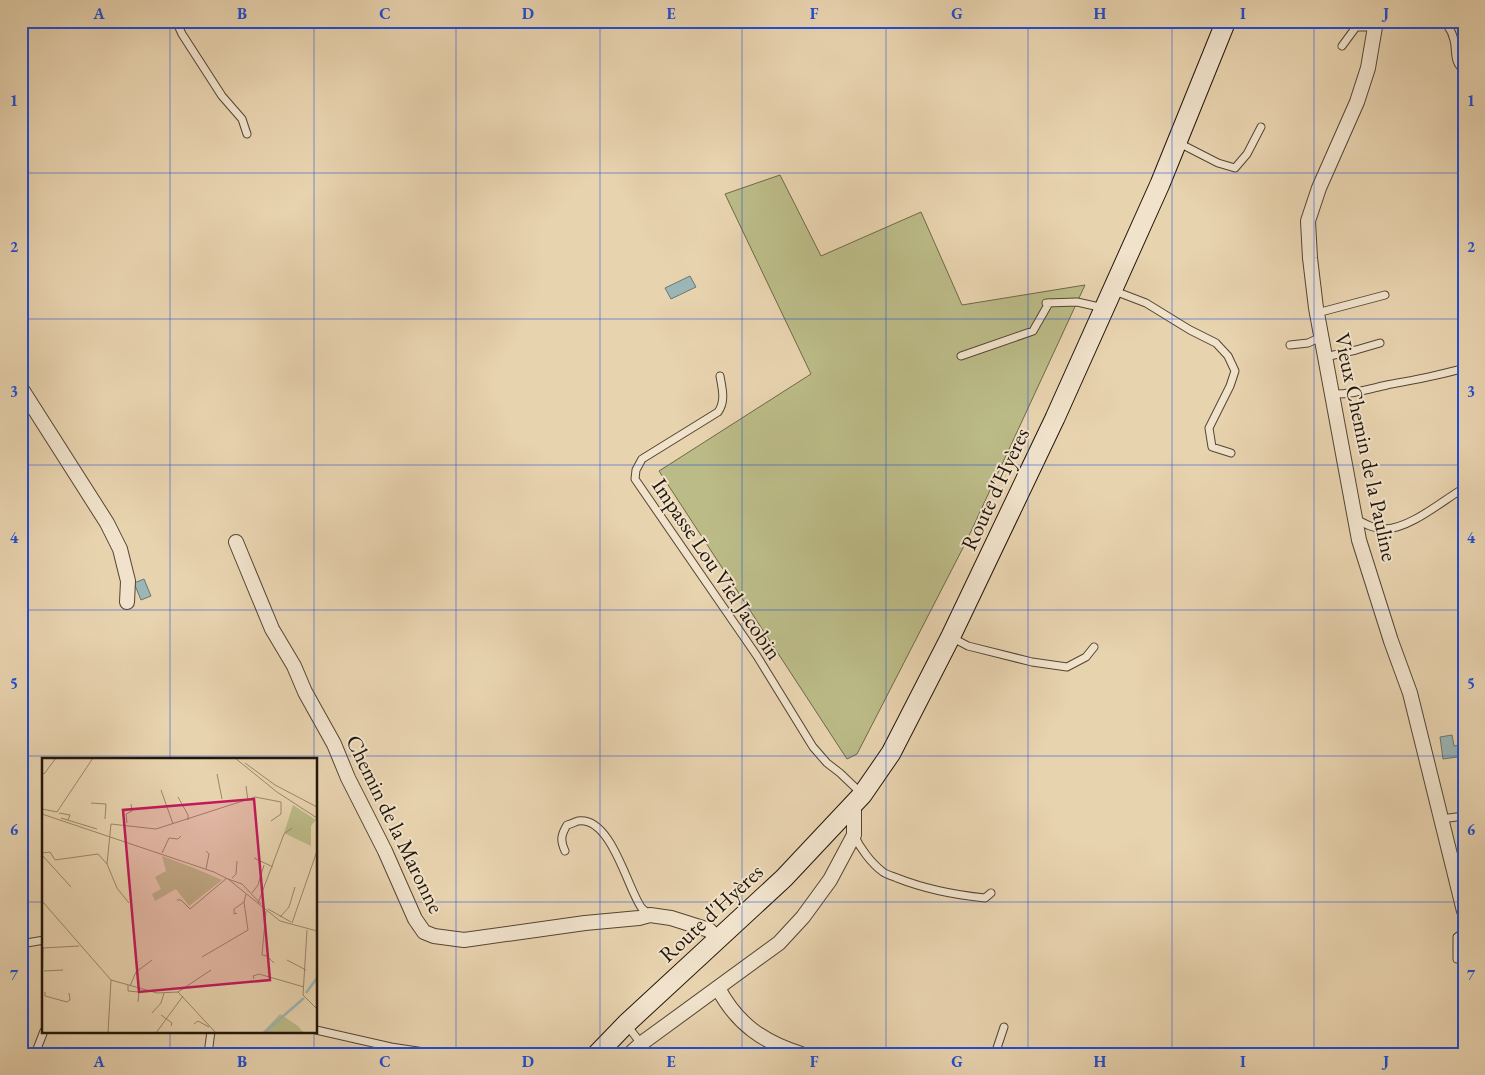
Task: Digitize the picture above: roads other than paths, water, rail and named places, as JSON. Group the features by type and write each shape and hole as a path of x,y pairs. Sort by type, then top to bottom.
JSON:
{"main road":[{"name":"Route d'Hyères","path":"1180,143 1226,21"},
{"name":"Route d'Hyères","path":"597,1054 626,1024 784,878 858,799 891,753 951,636 1055,418 1160,184 1239,21"}],"street":[{"name":"Vieux Chemin de la Pauline","path":"1375,24 1368,68 1357,102 1319,188 1308,221 1310,258 1316,313 1359,540 1391,641 1410,693 1464,912"},
{"path":"21,388 107,523 120,549 128,581 127,602"},
{"name":"Chemin de la Maronne","path":"236,542 272,629 294,666 305,692 334,744 348,778 386,851 415,918 424,932 434,936 464,940 585,923 632,919 650,915 671,918 709,930 718,939"},
{"path":"630,1054 642,1043 779,943 803,917 830,880 854,835 858,799"},
{"path":"718,988 731,1010 753,1031 778,1047 801,1054"}],"lane":[{"path":"176,21 186,41 222,96 242,119 247,134"},
{"path":"1342,46 1356,27 1410,21"},
{"path":"1426,21 1447,25 1454,39 1458,66 1464,70"},
{"path":"1180,143 1218,163 1235,168 1247,154 1261,126"},
{"path":"1112,290 1146,303 1190,330 1216,343 1228,356 1235,371 1230,386 1209,428 1212,447 1231,453"},
{"path":"1316,313 1385,295"},
{"path":"961,356 1033,331 1048,303 1077,302 1104,308"},
{"path":"1290,345 1308,343 1321,337"},
{"path":"1325,357 1380,343"},
{"path":"1332,394 1441,375 1464,368"},
{"name":"Impasse Lou Viel Jacobin","path":"720,376 723,396 722,406 718,412 642,459 636,470 635,479 757,656 814,747 827,763 840,773 858,799"},
{"path":"1355,519 1368,526 1384,529 1398,527 1464,488"},
{"path":"951,636 968,646 1032,662 1067,668 1086,657 1094,647"},
{"path":"1440,819 1464,816"},
{"path":"565,851 561,843 562,834 567,825 580,821 589,823 604,834 617,855 642,908 650,915"},
{"path":"854,835 867,856 883,872 910,883 967,896 984,898 991,893"},
{"path":"1457,958 1457,936 1464,932"},
{"path":"21,944 42,940"},
{"path":"626,1024 646,1050 652,1054"},
{"path":"996,1054 1004,1027"},
{"path":"318,1030 391,1047 436,1054"},
{"path":"35,1054 44,1032"},
{"path":"208,1054 211,1032"}],"water":[{"path":"690,276 696,287 671,299 665,288"},
{"path":"144,579 151,596 141,600 134,583"},
{"path":"1452,735 1454,746 1464,744 1464,756 1443,759 1440,737"}]}
